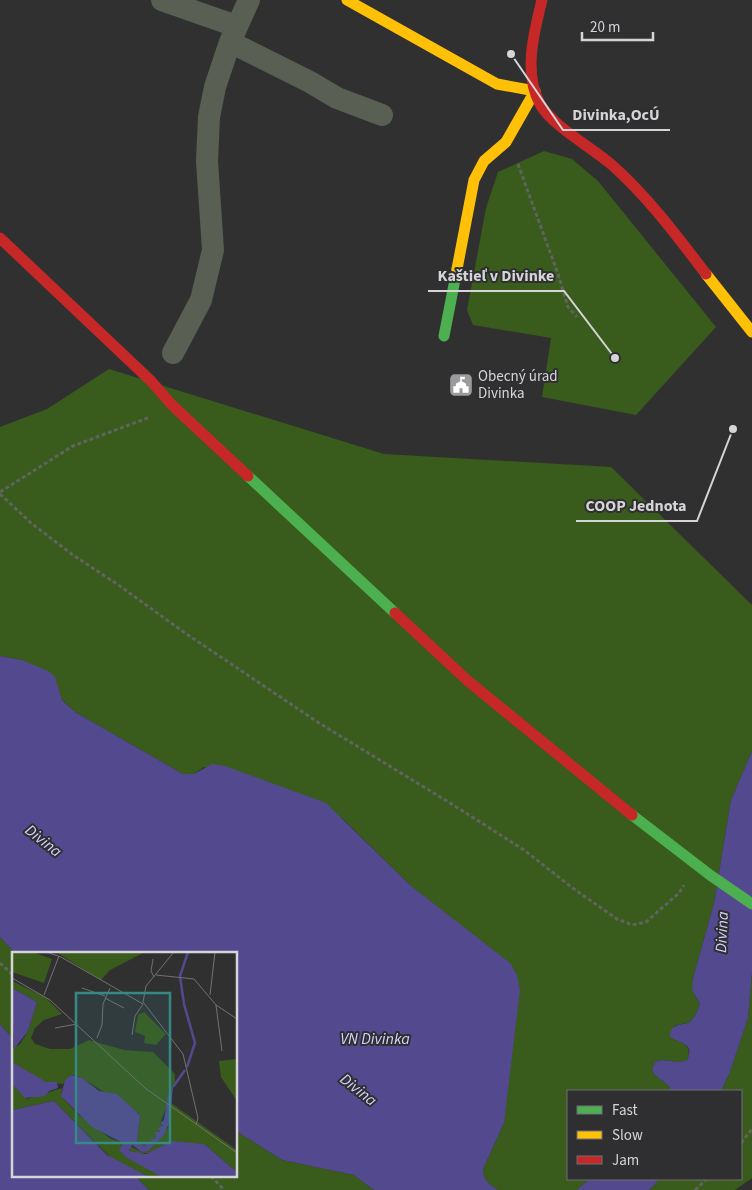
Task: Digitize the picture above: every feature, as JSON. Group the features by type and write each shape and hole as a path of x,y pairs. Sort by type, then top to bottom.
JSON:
{"main road":[{"path":"348,0 497,84 535,91"},
{"path":"542,0 534,38 532,74 538,102 549,116 612,165 655,209 752,332"},
{"path":"444,336 474,180 484,161 506,142 535,91"},
{"path":"0,238 151,381 172,405 468,681 554,752 710,875 752,904"}],"street":[{"path":"162,0 233,34 337,98 382,115"},
{"path":"173,353 202,300 213,250 208,161 209,116 215,87 233,34 249,0"}],"path":[{"path":"506,142 517,163 558,274 568,307 577,317"},
{"path":"172,405 130,426 73,446 0,493 31,522 73,555 117,584 177,628 319,723 524,850 617,920 632,925 646,922 679,893 698,865"},
{"path":"0,963 12,974"},
{"path":"742,1141 752,1129"},
{"path":"213,1178 224,1190"},
{"path":"695,1190 707,1180"}],"green space":[{"path":"544,151 572,159 598,181 716,327 636,415 542,397 551,338 473,325 467,310 486,208 498,172"},
{"path":"109,369 384,454 611,467 752,605 752,751 731,800 714,903 693,978 694,994 700,1004 690,1022 674,1026 675,1040 685,1044 688,1049 687,1060 655,1062 652,1069 654,1074 670,1087 670,1090 567,1090 567,1180 603,1180 587,1181 577,1190 498,1190 487,1181 483,1169 504,1123 411,886 342,818 204,767 194,774 183,774 75,712 22,660 0,656 0,427 47,409"},
{"path":"0,937 14,952 12,952 12,1038 0,1024"},
{"path":"752,972 752,1178 735,1190 649,1190 659,1180 742,1180 742,1090 721,1090 730,1072 748,1018"},
{"path":"238,1132 282,1160 354,1175 374,1190 149,1190 137,1178 238,1178"}],"water":[{"name":"VN Divinka","path":"0,656 22,660 48,671 55,677 62,700 75,712 183,774 194,774 212,764 225,766 326,803 411,886 510,963 517,975 520,990 504,1123 483,1169 487,1181 498,1190 374,1190 354,1175 282,1160 238,1132 238,952 14,952 0,937"},
{"name":"Divina","path":"752,751 752,972 748,1018 730,1072 721,1090 670,1090 670,1087 654,1074 652,1069 655,1062 663,1060 683,1061 687,1060 689,1054 688,1047 670,1037 670,1032 676,1026 690,1022 700,1004 692,990 693,978 714,903 731,800"},
{"path":"0,1024 12,1038 12,1178 137,1178 149,1190 0,1190"},
{"path":"659,1180 649,1190 577,1190 587,1181"}],"traffic: fast":[{"path":"444,336 457,269"},
{"path":"248,476 395,613"},
{"path":"632,815 710,875 752,904"}],"traffic: slow":[{"path":"347,0 497,84 535,91 506,142 484,161 474,180 457,269"},
{"path":"706,274 752,332"}],"traffic: jam":[{"path":"542,0 533,39 531,66 535,92 540,104 563,128 604,158 638,190 662,217 706,274"},
{"path":"0,238 248,476"},
{"path":"395,613 468,681 632,815"}],"place":[{"name":"Divinka,OcÚ","path":"511,54"},
{"name":"Kaštieľ v Divinke","path":"615,358"},
{"name":"Obecný úrad Divinka","path":"461,385"},
{"name":"COOP Jednota","path":"733,429"}]}
